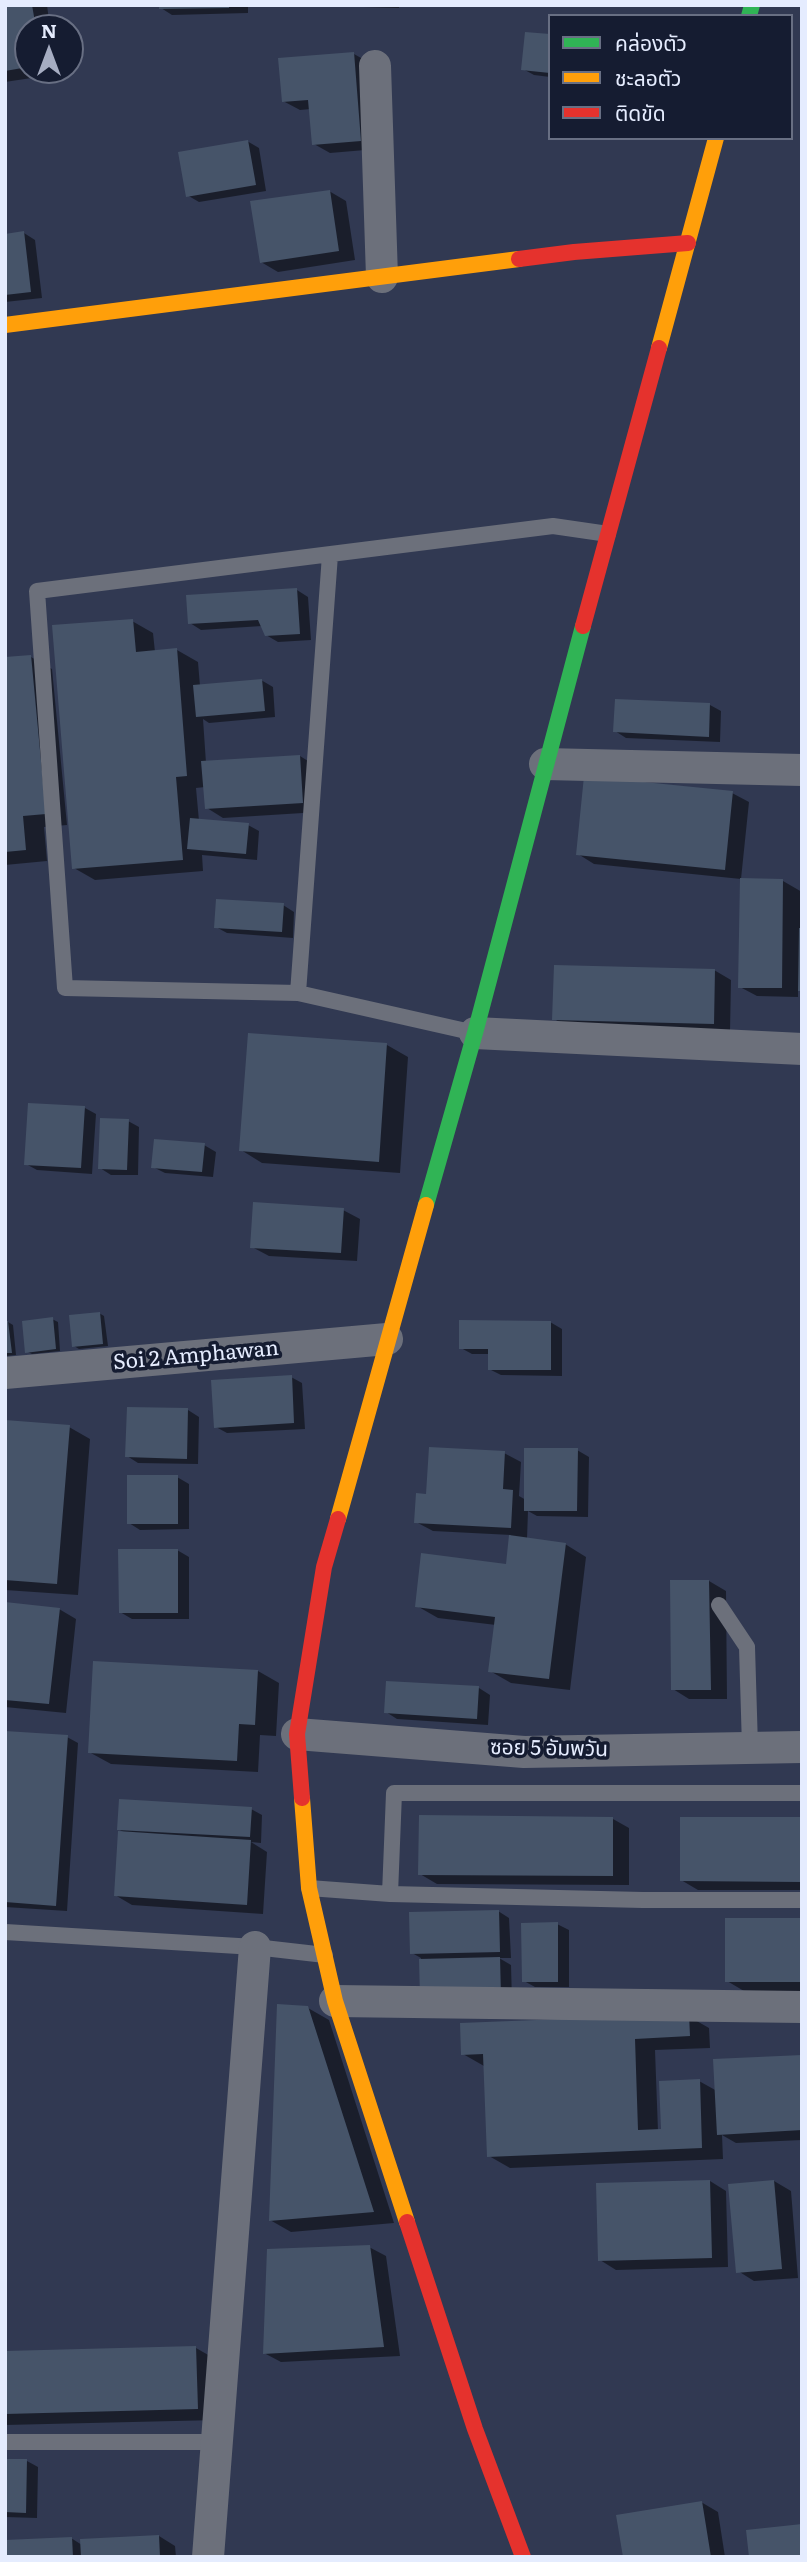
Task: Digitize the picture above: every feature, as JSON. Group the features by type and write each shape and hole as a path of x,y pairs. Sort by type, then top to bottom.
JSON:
{"street":[{"path":"375,66 382,277"},
{"path":"523,2557 475,2429 335,2001 309,1888 297,1734 324,1567 475,1033 545,764 715,140"},
{"path":"5,325 574,252 688,243"},
{"path":"545,764 802,770"},
{"path":"475,1033 802,1049"},
{"name":"Soi 2 Amphawan","path":"5,1373 387,1339"},
{"name":"ซอย 5 อัมพวัน","path":"297,1734 524,1752 802,1746"},
{"path":"208,2557 255,1947"},
{"path":"335,2001 802,2007"}],"lane":[{"path":"475,1033 298,993 65,988 37,591 553,526 609,534"},
{"path":"298,993 330,555"},
{"path":"719,1605 747,1647 750,1747"},
{"path":"390,1894 394,1793 802,1793"},
{"path":"309,1888 390,1894 643,1900 802,1900"},
{"path":"5,1932 255,1947 324,1955"},
{"path":"5,2442 217,2442"}],"building":[{"path":"5,5 32,5 34,14 14,14 14,69 5,71"},
{"path":"159,5 229,5 229,8 159,9"},
{"path":"525,32 548,34 548,73 521,70"},
{"path":"354,52 361,141 312,145 308,100 282,102 278,58"},
{"path":"248,140 256,185 186,197 178,152"},
{"path":"330,190 339,251 260,263 250,201"},
{"path":"24,231 31,292 5,295 5,234"},
{"path":"297,588 300,634 265,636 258,620 188,624 186,595"},
{"path":"133,619 136,652 177,648 187,776 176,777 183,860 72,869 52,625"},
{"path":"31,655 46,814 23,816 26,850 5,852 5,657"},
{"path":"262,679 265,711 196,717 193,685"},
{"path":"615,699 710,703 709,737 613,732"},
{"path":"300,755 303,803 205,809 201,761"},
{"path":"584,776 733,791 725,870 576,855"},
{"path":"190,818 249,823 246,854 187,849"},
{"path":"740,878 783,879 782,988 738,988"},
{"path":"216,899 284,903 282,932 214,928"},
{"path":"799,928 802,928 802,991 798,991"},
{"path":"554,965 715,969 714,1024 552,1020"},
{"path":"248,1033 387,1043 379,1162 239,1151"},
{"path":"28,1103 85,1106 81,1168 24,1165"},
{"path":"100,1118 129,1119 127,1170 98,1169"},
{"path":"154,1139 205,1143 202,1172 151,1168"},
{"path":"253,1202 344,1208 341,1253 250,1248"},
{"path":"100,1312 103,1344 72,1347 69,1315"},
{"path":"53,1317 56,1349 25,1353 22,1321"},
{"path":"459,1320 551,1321 551,1370 488,1370 488,1349 459,1349"},
{"path":"5,1321 8,1321 12,1353 5,1353"},
{"path":"292,1375 294,1423 214,1428 211,1380"},
{"path":"127,1407 188,1408 187,1459 125,1457"},
{"path":"5,1420 70,1425 57,1584 5,1580"},
{"path":"429,1447 505,1451 503,1489 513,1490 511,1528 414,1523 416,1493 426,1494"},
{"path":"524,1448 578,1448 577,1511 524,1511"},
{"path":"127,1475 178,1475 178,1524 127,1524"},
{"path":"509,1535 566,1543 549,1679 488,1672 495,1617 415,1607 421,1553 506,1564"},
{"path":"118,1549 178,1549 178,1613 119,1613"},
{"path":"670,1580 709,1580 711,1690 671,1690"},
{"path":"5,1602 60,1608 49,1704 5,1700"},
{"path":"93,1661 258,1670 255,1725 239,1724 237,1761 88,1753"},
{"path":"386,1681 479,1686 477,1719 384,1713"},
{"path":"5,1731 68,1735 56,1906 5,1902"},
{"path":"119,1799 252,1807 250,1837 117,1830"},
{"path":"419,1815 613,1817 613,1876 418,1875"},
{"path":"680,1817 802,1817 802,1882 680,1881"},
{"path":"118,1831 251,1840 247,1905 114,1896"},
{"path":"499,1910 500,1952 410,1954 409,1912"},
{"path":"725,1918 802,1918 802,1982 725,1982"},
{"path":"558,1922 558,1982 522,1982 521,1923"},
{"path":"500,1957 501,1996 420,1997 419,1959"},
{"path":"277,2004 308,2006 374,2212 269,2221"},
{"path":"689,2014 690,2036 635,2039 638,2130 661,2129 659,2081 700,2079 702,2148 487,2157 483,2054 461,2055 460,2023"},
{"path":"802,2055 802,2130 717,2135 713,2059"},
{"path":"710,2180 712,2258 598,2261 596,2183"},
{"path":"774,2180 782,2269 736,2273 728,2184"},
{"path":"370,2245 384,2347 263,2354 267,2249"},
{"path":"196,2346 198,2409 5,2414 5,2351"},
{"path":"5,2459 27,2459 26,2513 5,2512"},
{"path":"702,2501 711,2557 623,2557 616,2515"},
{"path":"802,2524 802,2557 749,2557 746,2530"},
{"path":"159,2535 160,2557 81,2557 80,2539"},
{"path":"72,2537 73,2557 5,2557 5,2540"}],"traffic: fast":[{"path":"750,14 752,5"},
{"path":"426,1205 475,1033 583,626"}],"traffic: slow":[{"path":"659,348 715,140"},
{"path":"5,325 519,259"},
{"path":"338,1519 426,1205"},
{"path":"302,1798 309,1888 335,2001 407,2222"}],"traffic: jam":[{"path":"519,259 688,243"},
{"path":"583,626 659,348"},
{"path":"302,1798 297,1734 324,1567 338,1519"},
{"path":"407,2222 475,2429 523,2557"}]}
